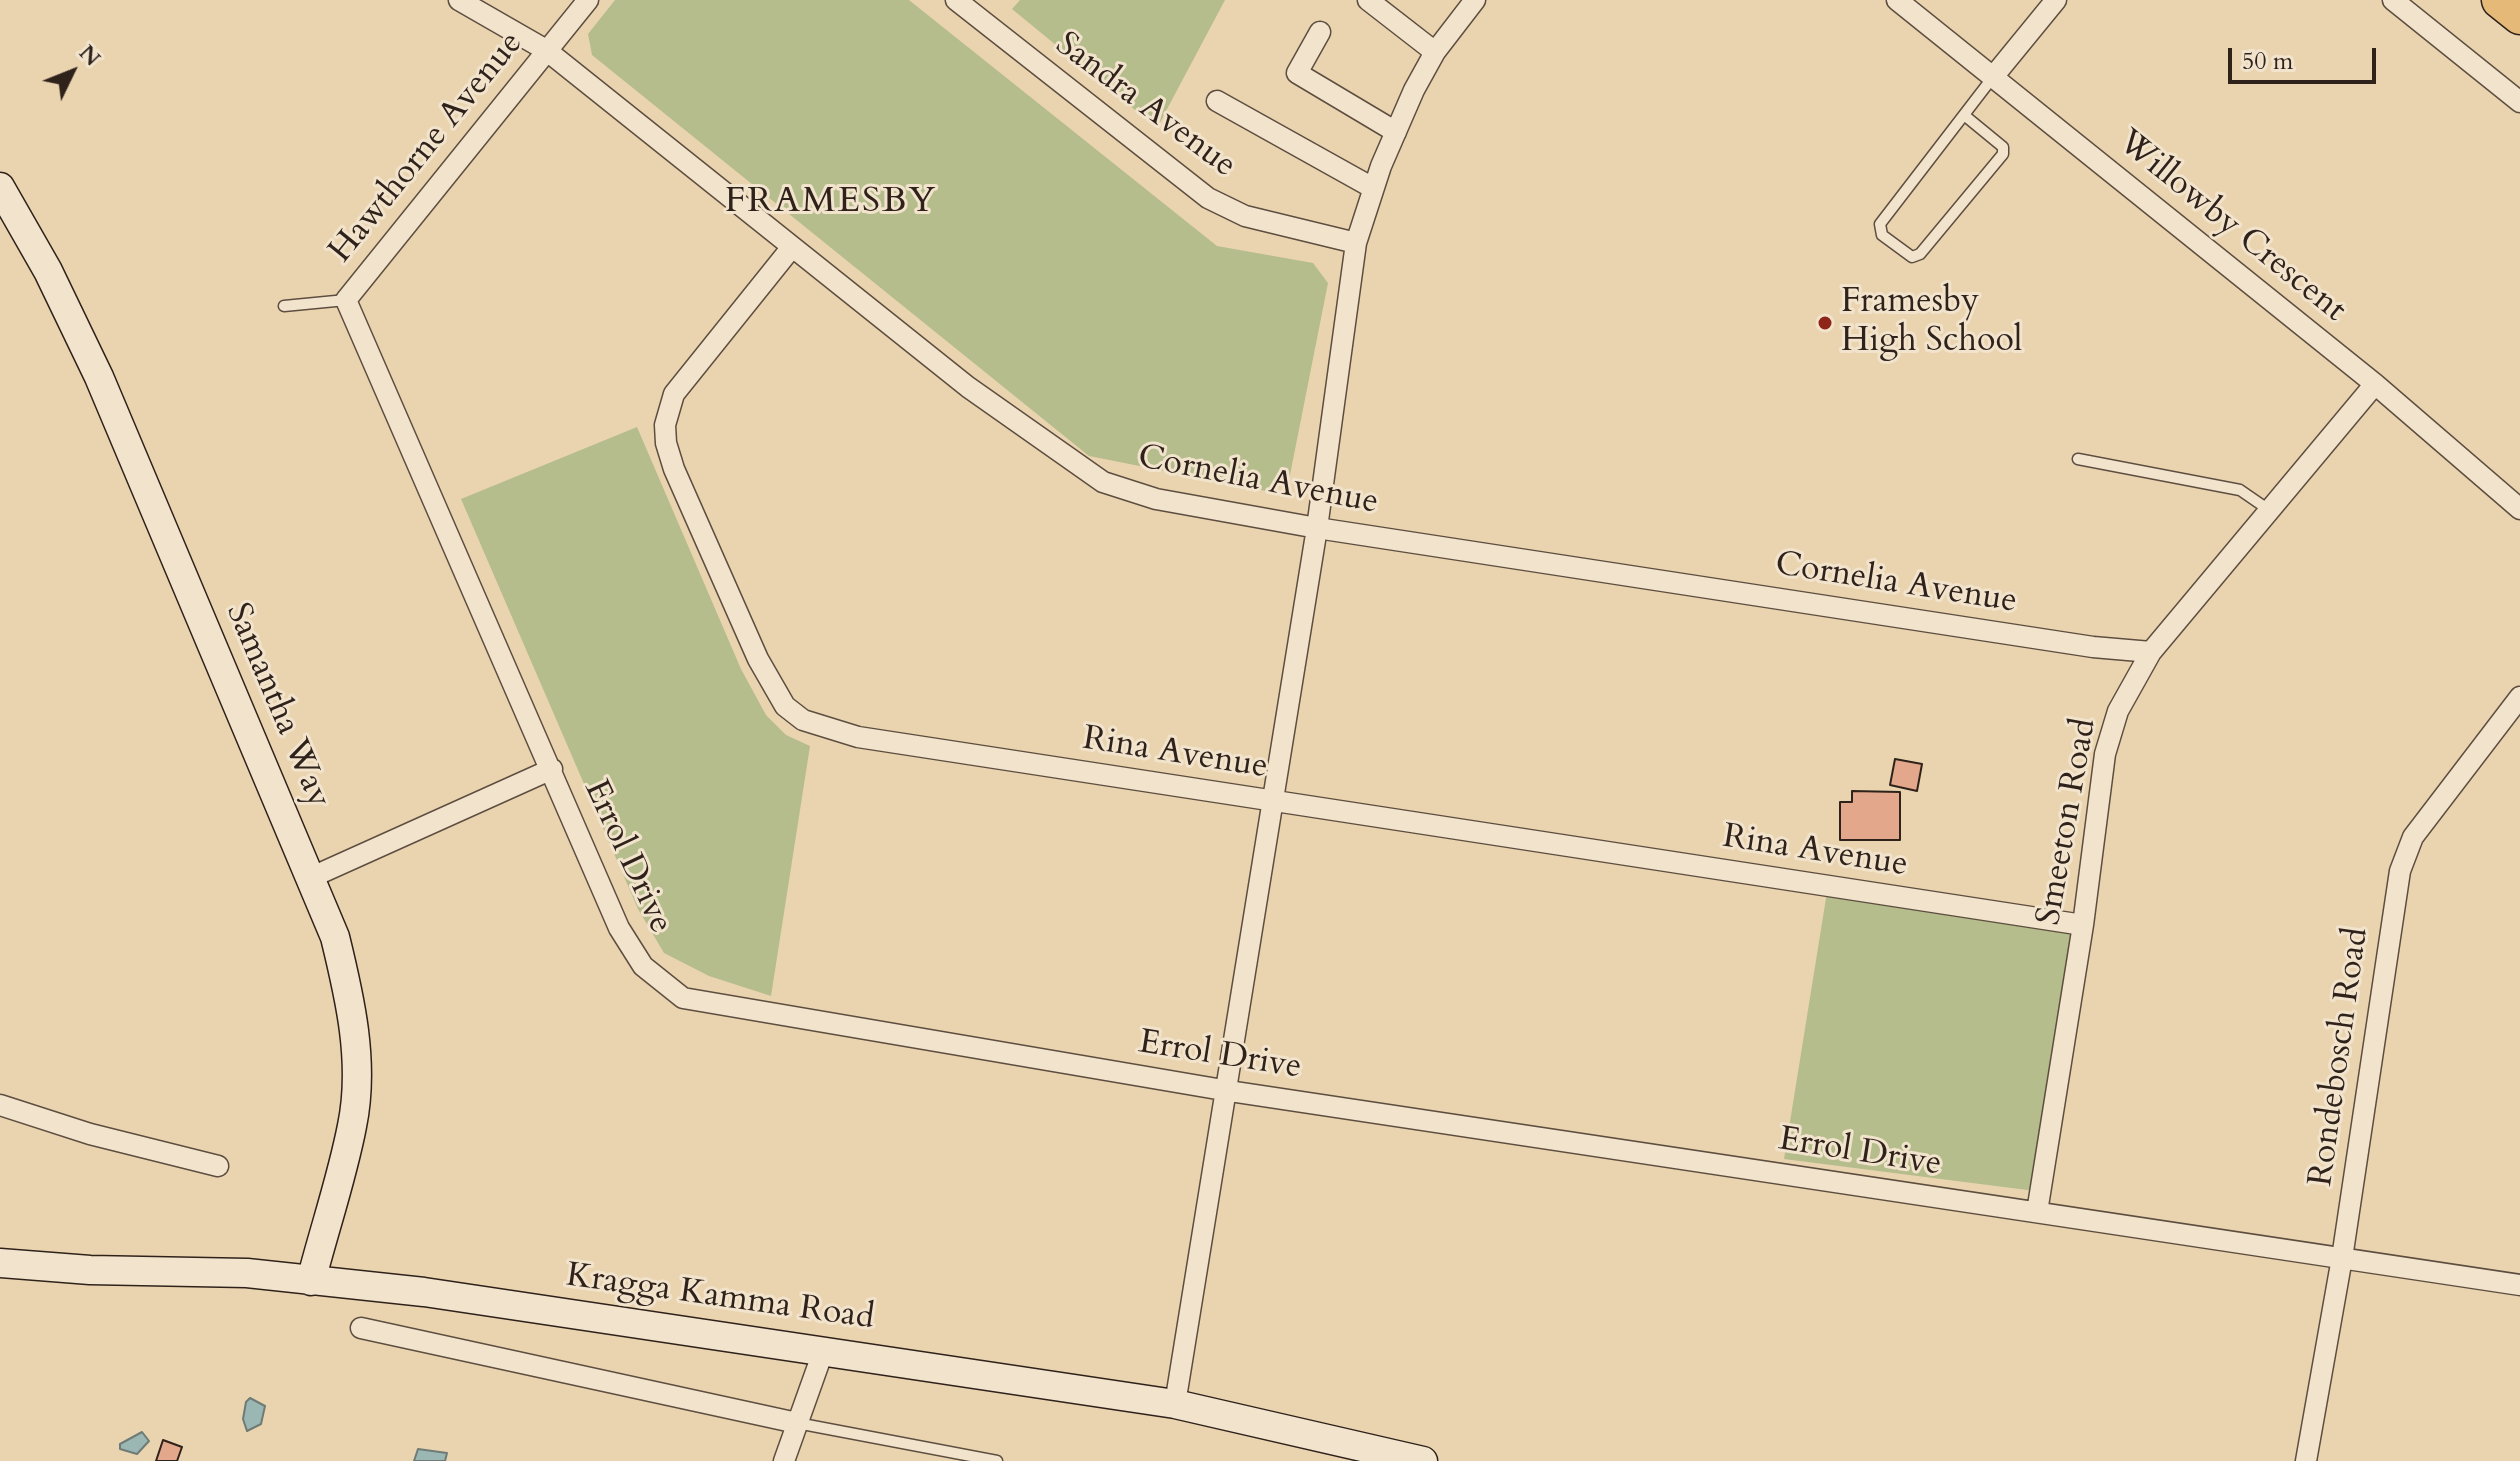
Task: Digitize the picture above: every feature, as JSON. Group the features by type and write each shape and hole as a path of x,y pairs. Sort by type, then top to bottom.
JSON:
{"highway":[{"path":"2500,0 2520,16"}],"main road":[{"name":"Samantha Way","path":"0,187 48,271 99,377 335,937 352,1006 356,1069 353,1124 311,1281"},
{"name":"Kragga Kamma Road","path":"0,1263 90,1270 247,1273 424,1292 824,1349 1175,1404 1423,1461"}],"street":[{"name":"Cornelia Avenue","path":"459,0 546,50 968,387 1103,482 1156,499 1317,528 2093,647 2151,652"},
{"name":"Hawthorne Avenue","path":"346,300 588,0"},
{"name":"Sandra Avenue","path":"956,0 1208,198 1245,216 1356,243"},
{"path":"1368,0 1435,52"},
{"path":"1175,1404 1229,1091 1271,801 1317,528 1356,243 1373,188 1396,132 1435,52 1475,0"},
{"name":"Willowby Crescent","path":"1897,0 2375,384 2520,509"},
{"path":"1993,77 2056,0"},
{"path":"2393,0 2520,102"},
{"path":"1320,32 1297,73 1396,132"},
{"path":"1217,101 1373,188"},
{"name":"Rina Avenue","path":"792,247 674,394 665,425 674,469 758,659 785,706 803,720 858,737 2083,925"},
{"name":"Errol Drive","path":"346,300 619,928 643,966 683,998 1229,1091 2520,1285"},
{"name":"Smeeton Road","path":"2037,1212 2083,925 2105,754 2118,711 2151,652 2375,384"},
{"name":"Rondebosch Road","path":"2306,1461 2342,1258 2400,871 2413,837 2520,697"},
{"path":"312,877 552,769"},
{"path":"0,1105 90,1134 218,1166"},
{"path":"361,1328 797,1423"},
{"path":"784,1461 824,1349"}],"lane":[{"path":"1964,115 2003,147 2003,154 1920,254 1912,257 1882,235 1880,224 1993,77"},
{"path":"284,306 346,300"},
{"path":"2078,459 2240,490 2269,510"},
{"path":"797,1423 997,1461"}],"green space":[{"path":"615,0 909,0 1217,246 1313,263 1328,283 1289,480 1271,492 1089,456 592,55 588,34"},
{"path":"1020,0 1225,0 1157,128 1012,9"},
{"path":"637,427 741,669 766,715 786,735 810,746 771,996 709,976 664,953 638,909 461,499"},
{"path":"1827,892 2072,933 2035,1191 1784,1159"}],"water":[{"path":"250,1398 265,1406 261,1424 247,1431 243,1419 246,1402"},
{"path":"142,1432 149,1441 137,1454 120,1449 120,1444"},
{"path":"418,1449 447,1453 445,1461 414,1461"}],"building":[{"path":"1895,759 1922,764 1917,791 1890,785"},
{"path":"1852,791 1900,792 1900,840 1840,840 1840,802 1852,802"},
{"path":"163,1440 182,1447 177,1461 156,1461"}],"place":[{"name":"Framesby High School","path":"1825,323"}],"district":[{"name":"FRAMESBY","path":"831,203"}]}
